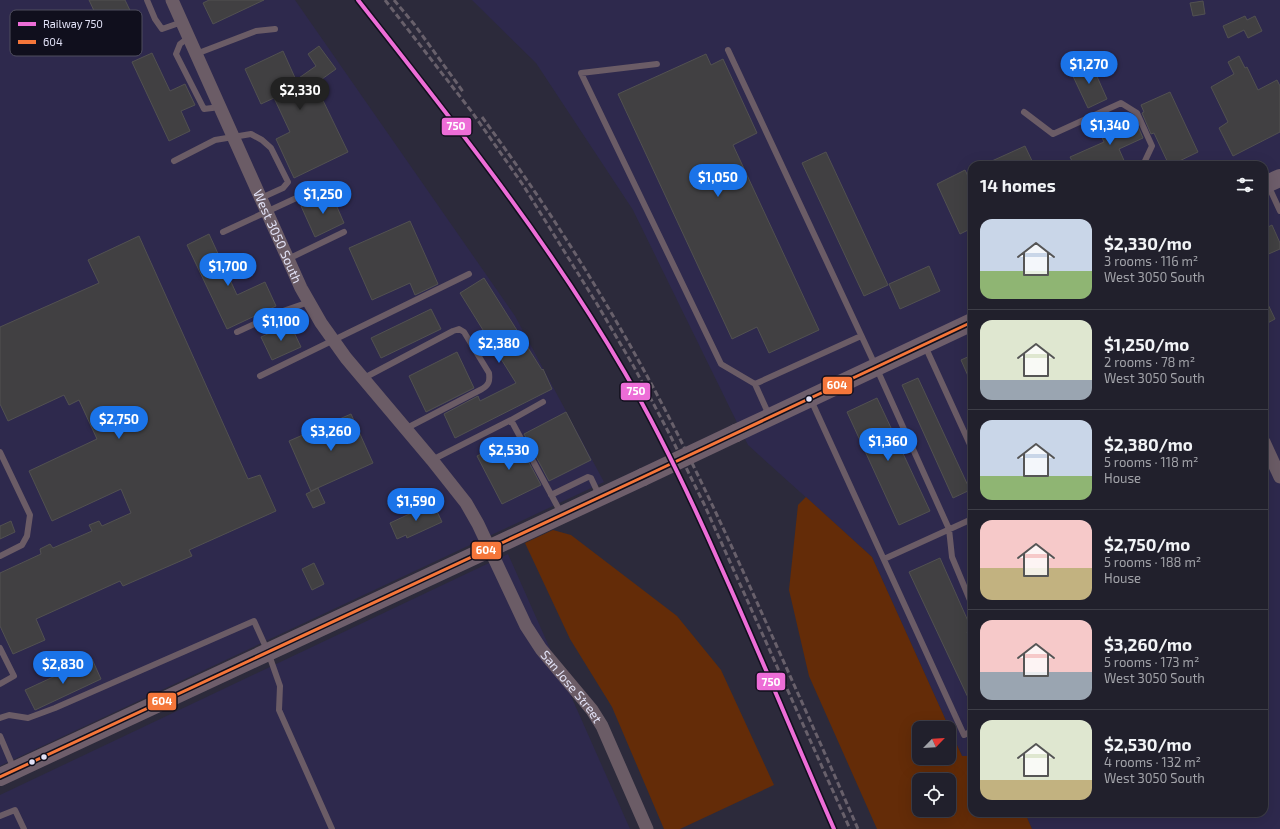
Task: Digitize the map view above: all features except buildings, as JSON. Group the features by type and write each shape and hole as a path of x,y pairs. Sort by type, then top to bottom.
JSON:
{"street":[{"name":"West 3050 South","path":"174,1 196,54 301,288 321,323 333,340 432,460 466,504 490,548"},
{"path":"7,774 643,478 968,324"},
{"path":"1268,451 1280,477"},
{"name":"San Jose Street","path":"490,548 526,626 541,649 592,710 602,726 647,829"}],"lane":[{"path":"147,0 155,19 162,29 182,22"},
{"path":"196,54 256,31 275,28"},
{"path":"189,37 180,44 176,54 204,109 220,107"},
{"path":"728,50 876,367 949,529 952,557 968,595"},
{"path":"657,64 581,73 721,364 755,384 770,417"},
{"path":"1024,112 1052,134 1121,103 1137,113 1152,146 1145,161"},
{"path":"174,161 215,140 251,134 262,140 271,148 288,182 283,188 261,198"},
{"path":"1270,182 1280,211"},
{"path":"224,232 320,187"},
{"path":"288,259 344,232"},
{"path":"260,376 469,274"},
{"path":"236,332 283,311 309,302"},
{"path":"364,378 453,331 459,329 464,332 489,373 490,379 488,385 405,428"},
{"path":"755,384 861,336"},
{"path":"924,344 968,440"},
{"path":"810,399 964,735 968,733"},
{"path":"432,460 543,402"},
{"path":"511,420 562,515"},
{"path":"0,452 3,464 30,515 27,536 22,545 0,556"},
{"path":"551,495 588,477 591,478 600,497"},
{"path":"884,559 968,521"},
{"path":"0,718 9,715 28,718 55,708 254,621 268,652 280,686 279,710 332,829"},
{"path":"0,648 14,676 0,684"},
{"path":"0,736 7,774"},
{"path":"0,816 15,810 24,829"}],"shaded area":[{"path":"0,0 295,0 515,316 604,482 0,766"},
{"path":"472,0 1280,0 1280,829 1032,829 1027,817 1268,817 1268,161 968,161 968,756 962,756 956,743 956,721 946,721 872,557 748,445 633,210 536,63"},
{"path":"806,497 872,557 946,721 912,721 912,765 956,765 956,743 962,756 968,756 968,817 1027,817 1032,829 877,829 809,676 789,590 798,505"},
{"path":"553,530 571,535 677,616 721,670 774,785 680,829 664,829 612,707 570,639 525,543"},
{"path":"508,554 630,829 0,829 0,795"}],"railway":[{"path":"385,0 472,112 523,185 597,304 634,367 704,504 850,829"},
{"path":"394,0 414,24 464,93"},
{"path":"482,117 561,231 609,309 655,390 724,529 858,829"}],"rail line":[{"name":"750","path":"358,0 429,90 531,228 564,275 625,373 664,444 699,518 750,632 834,829"}],"transit line":[{"name":"604","path":"0,777 968,324"}]}
